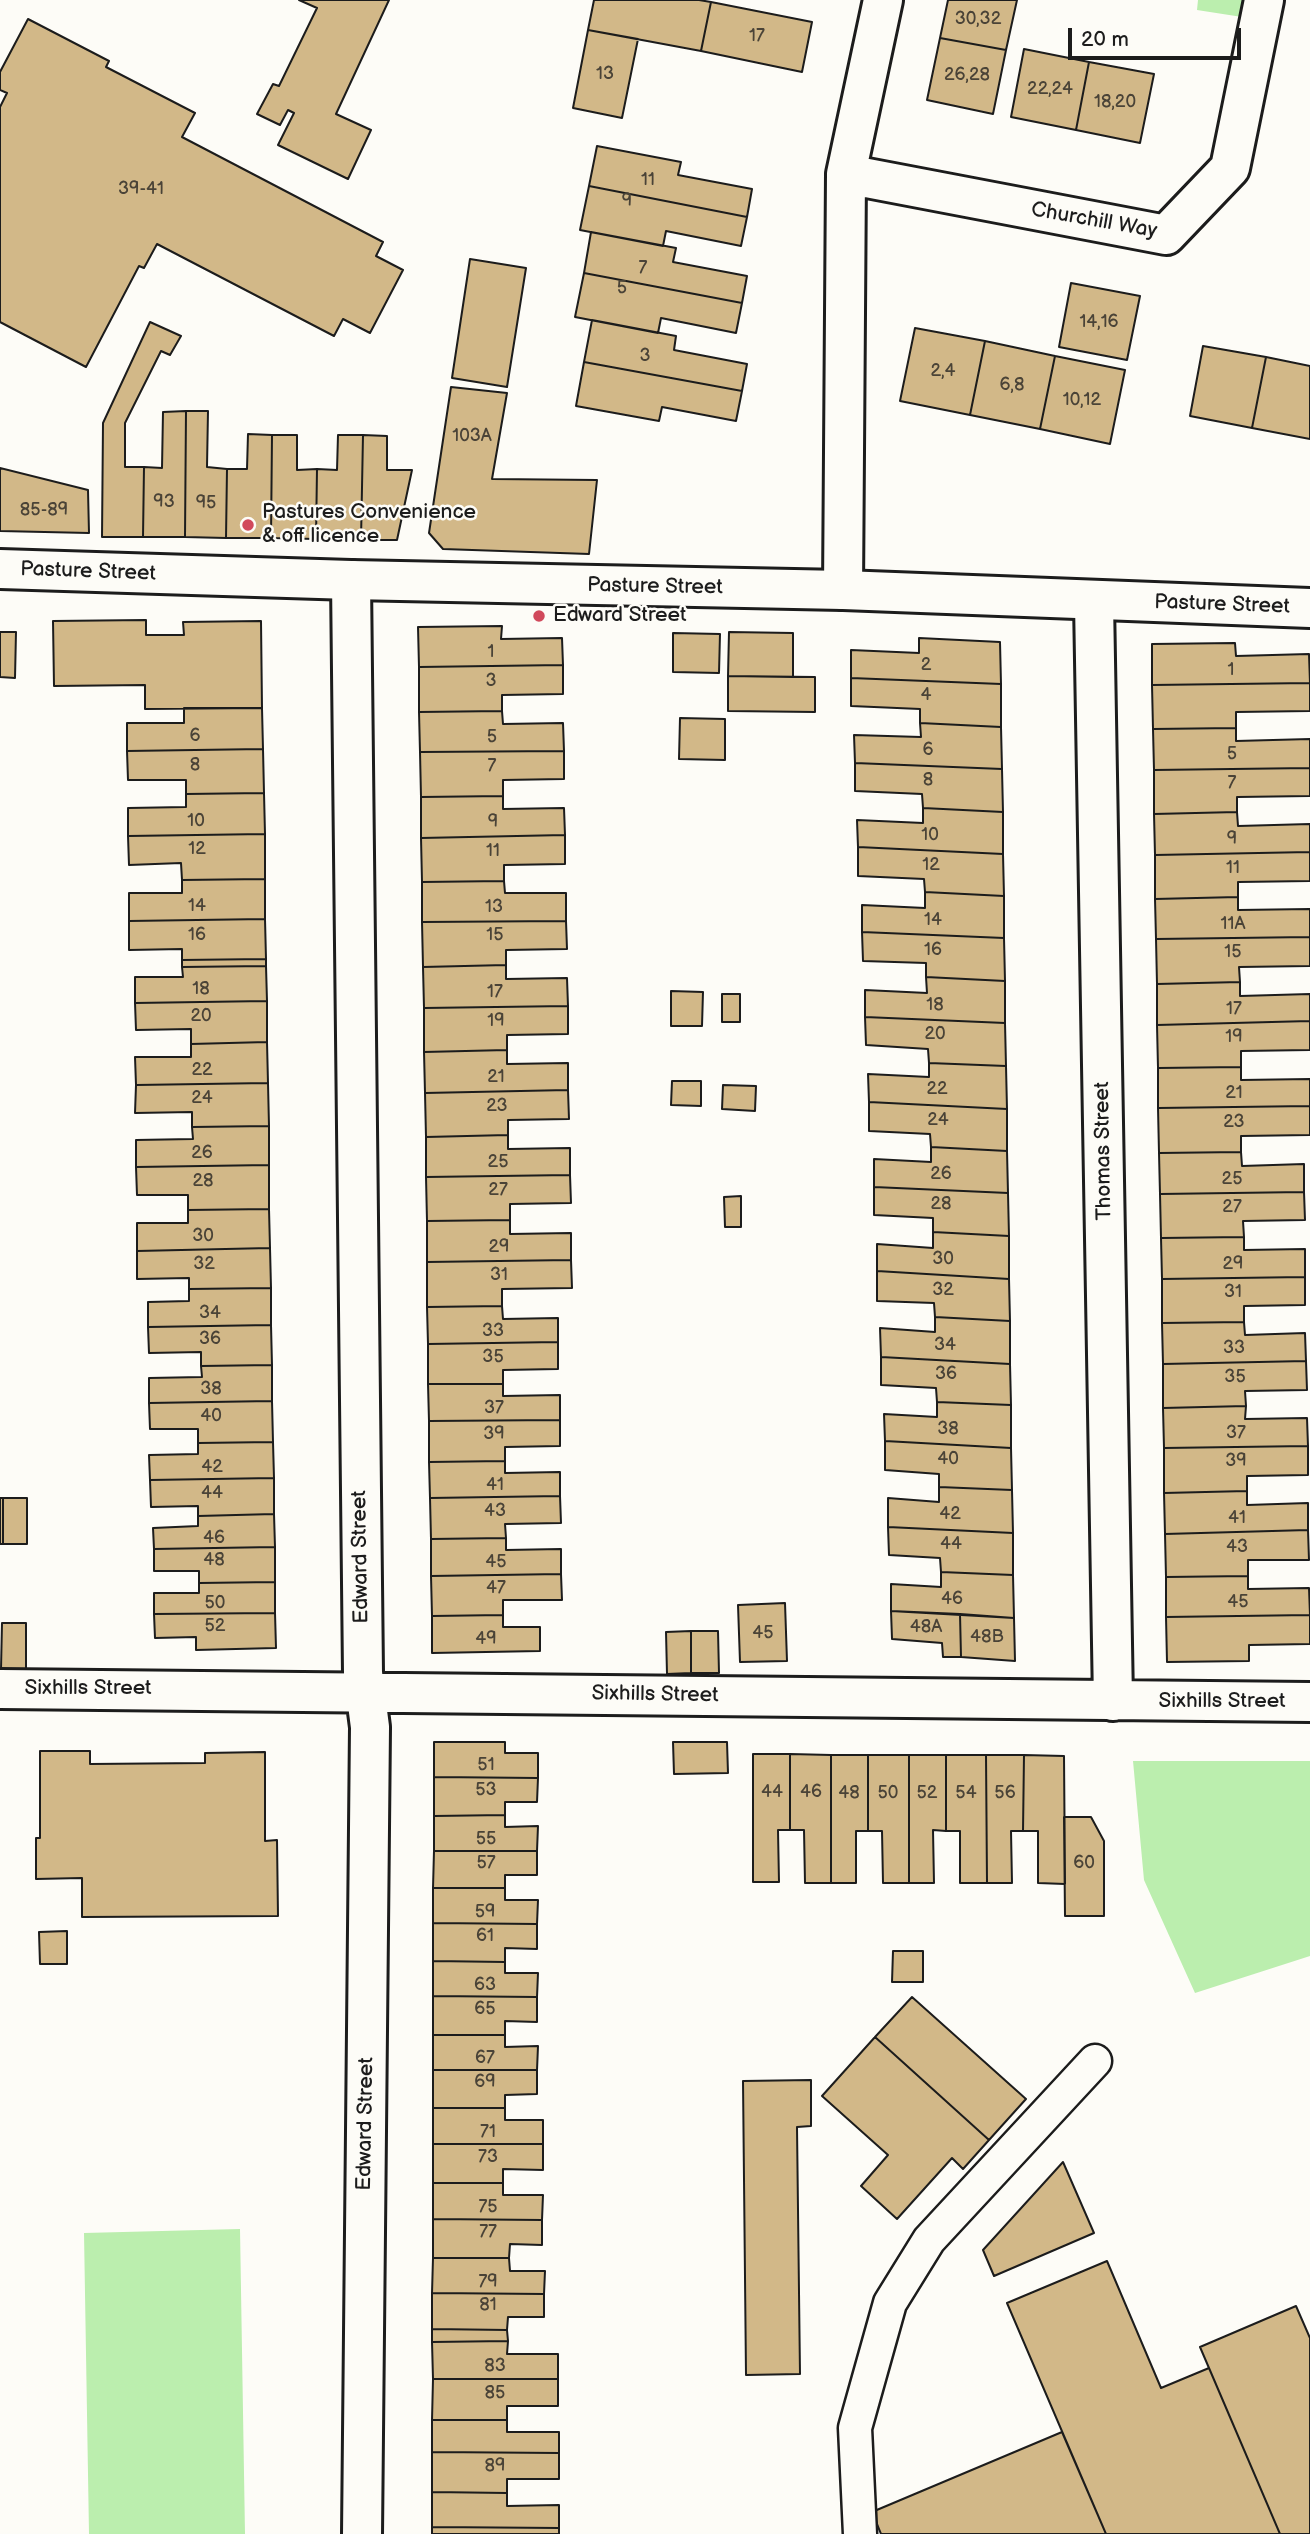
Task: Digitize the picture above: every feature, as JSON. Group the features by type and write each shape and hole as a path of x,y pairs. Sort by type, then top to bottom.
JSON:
{"street":[{"path":"843,590 846,174 883,0"},
{"name":"Churchill Way","path":"846,174 1166,235 1230,169 1264,0"},
{"name":"Pasture Street","path":"0,569 351,580 843,590 1094,602 1310,608"},
{"name":"Edward Street","path":"351,580 363,1673 370,1727 362,2534"},
{"name":"Thomas Street","path":"1094,602 1113,1701"},
{"name":"Sixhills Street","path":"0,1689 1310,1702"}],"lane":[{"path":"859,2534 855,2428 890,2303 929,2239 1095,2061"}],"green space":[{"path":"1198,0 1245,0 1242,17 1197,10"},
{"path":"1133,1761 1310,1761 1310,1956 1195,1993 1144,1880"},
{"path":"240,2229 245,2534 89,2534 84,2233"}],"building":[{"path":"299,0 389,0 336,114 371,130 348,179 278,145 294,113 288,110 280,125 257,114 273,84 279,86 317,8"},
{"path":"594,0 711,2 701,51 588,30"},
{"path":"948,0 1017,0 1006,50 940,38"},
{"path":"711,2 812,22 802,72 701,51"},
{"path":"28,19 109,61 106,67 195,113 182,137 383,242 376,256 403,270 370,333 343,319 334,336 157,244 144,268 139,266 86,367 0,322 0,107 7,93 0,90 0,72"},
{"path":"588,30 638,39 622,118 573,108"},
{"path":"940,38 1006,50 993,114 927,100"},
{"path":"1024,49 1089,62 1076,130 1011,117"},
{"path":"1089,62 1154,74 1140,143 1076,130"},
{"path":"597,146 681,162 678,175 752,189 747,217 589,186"},
{"path":"589,186 747,217 741,246 666,231 663,246 580,230"},
{"path":"591,232 676,248 673,262 747,276 742,303 584,273"},
{"path":"470,259 526,268 507,387 452,378"},
{"path":"584,273 742,303 736,333 661,318 658,333 575,317"},
{"path":"1071,283 1140,296 1127,360 1059,347"},
{"path":"592,320 676,336 674,350 747,364 742,391 584,362"},
{"path":"150,322 181,336 170,355 161,351 125,423 125,467 144,467 143,537 102,537 103,423"},
{"path":"915,328 985,341 970,415 900,401"},
{"path":"985,341 1055,356 1040,429 970,415"},
{"path":"1203,346 1266,357 1252,428 1190,416"},
{"path":"1055,356 1125,370 1110,444 1040,429"},
{"path":"1266,357 1310,366 1310,439 1252,428"},
{"path":"584,362 742,391 736,421 662,407 659,421 576,406"},
{"path":"451,387 507,393 492,479 597,480 589,554 443,549 429,533"},
{"path":"186,411 185,537 143,537 144,467 162,468 163,412"},
{"path":"186,411 208,411 207,467 227,469 226,538 185,537"},
{"path":"248,434 272,435 271,538 226,538 227,469 247,469"},
{"path":"272,435 297,435 297,470 317,469 316,539 271,538"},
{"path":"338,435 363,435 361,540 316,539 317,469 337,470"},
{"path":"363,435 387,436 387,470 412,470 397,540 361,540"},
{"path":"0,468 88,490 89,533 0,531"},
{"path":"146,620 146,635 184,635 183,622 261,621 262,708 145,709 145,685 54,686 53,621"},
{"path":"502,626 501,639 562,638 563,665 419,667 418,627"},
{"path":"0,632 16,632 15,678 0,677"},
{"path":"729,632 793,633 793,677 728,676"},
{"path":"673,633 720,634 719,673 673,672"},
{"path":"919,638 1000,642 1001,684 851,678 851,650 919,653"},
{"path":"1235,643 1236,656 1309,654 1310,683 1152,685 1152,644"},
{"path":"563,665 563,694 502,695 502,711 419,712 419,667"},
{"path":"728,676 815,677 815,712 728,711"},
{"path":"851,678 1001,684 1001,727 920,723 920,709 851,706"},
{"path":"1310,683 1310,711 1236,712 1236,728 1153,729 1152,685"},
{"path":"184,708 262,708 263,749 127,751 127,723 184,723"},
{"path":"502,711 503,724 563,723 564,751 420,752 419,712"},
{"path":"680,718 725,719 725,760 679,759"},
{"path":"920,723 1001,727 1002,769 855,763 854,735 921,737"},
{"path":"1236,728 1236,741 1310,739 1310,768 1154,770 1153,729"},
{"path":"263,749 264,793 186,794 186,780 128,780 127,751"},
{"path":"564,751 564,779 503,780 503,796 421,797 420,752"},
{"path":"855,763 1002,769 1003,812 923,808 922,794 855,791"},
{"path":"1310,768 1310,796 1237,797 1237,812 1154,814 1154,770"},
{"path":"264,793 265,834 128,836 128,808 186,807 186,794"},
{"path":"503,796 503,809 564,808 565,835 421,838 421,797"},
{"path":"923,808 1003,812 1003,854 858,847 857,820 923,823"},
{"path":"1237,812 1238,826 1310,824 1310,852 1155,855 1154,814"},
{"path":"265,834 265,879 182,880 181,863 129,865 128,836"},
{"path":"565,835 565,864 504,865 504,881 422,882 421,838"},
{"path":"858,847 1003,854 1004,896 925,892 924,879 858,876"},
{"path":"1310,852 1310,881 1238,882 1238,897 1155,899 1155,855"},
{"path":"265,879 265,919 129,921 129,893 182,893 182,880"},
{"path":"504,881 505,893 566,893 566,921 422,922 422,882"},
{"path":"925,892 1004,896 1004,938 862,932 862,905 925,908"},
{"path":"1238,897 1238,910 1310,909 1310,937 1156,939 1155,899"},
{"path":"265,919 266,959 182,960 182,949 129,950 129,921"},
{"path":"566,921 567,949 506,950 506,965 423,967 422,922"},
{"path":"862,932 1004,938 1005,981 926,977 926,963 863,961"},
{"path":"1310,937 1310,966 1239,967 1240,982 1157,984 1156,939"},
{"path":"266,959 266,966 182,967 182,960"},
{"path":"506,965 506,979 567,978 568,1006 424,1008 423,967"},
{"path":"266,966 267,1001 135,1003 135,977 183,977 182,967"},
{"path":"926,977 1005,981 1005,1023 865,1017 865,990 927,993"},
{"path":"1240,982 1240,996 1310,994 1310,1021 1157,1025 1157,984"},
{"path":"671,991 703,992 702,1026 671,1026"},
{"path":"722,994 740,994 740,1022 722,1022"},
{"path":"267,1001 267,1042 191,1044 191,1029 136,1030 135,1003"},
{"path":"568,1006 568,1034 507,1035 507,1050 424,1052 424,1008"},
{"path":"865,1017 1005,1023 1006,1066 929,1063 928,1049 866,1045"},
{"path":"1310,1021 1310,1050 1241,1051 1241,1067 1158,1068 1157,1025"},
{"path":"267,1042 268,1083 136,1085 135,1057 191,1057 191,1044"},
{"path":"507,1050 507,1064 568,1063 568,1090 425,1093 424,1052"},
{"path":"929,1063 1006,1066 1007,1109 869,1102 868,1074 929,1077"},
{"path":"1241,1067 1241,1080 1310,1079 1310,1106 1158,1108 1158,1068"},
{"path":"672,1081 701,1081 701,1106 671,1105"},
{"path":"268,1083 269,1126 192,1127 192,1112 135,1113 136,1085"},
{"path":"723,1085 756,1086 755,1111 722,1109"},
{"path":"568,1090 569,1119 508,1120 508,1135 426,1137 425,1093"},
{"path":"869,1102 1007,1109 1007,1151 931,1147 930,1134 869,1131"},
{"path":"1310,1106 1310,1135 1241,1136 1241,1152 1159,1153 1158,1108"},
{"path":"269,1126 269,1165 136,1167 136,1140 193,1139 192,1127"},
{"path":"508,1135 508,1149 570,1148 570,1175 426,1177 426,1137"},
{"path":"931,1147 1007,1151 1008,1193 874,1187 874,1159 931,1162"},
{"path":"1241,1152 1242,1166 1304,1164 1304,1192 1160,1194 1159,1153"},
{"path":"269,1165 269,1209 188,1210 188,1195 137,1195 136,1167"},
{"path":"570,1175 571,1203 510,1204 510,1220 427,1221 426,1177"},
{"path":"874,1187 1008,1193 1009,1236 933,1232 933,1218 874,1215"},
{"path":"1304,1192 1305,1220 1243,1221 1244,1237 1161,1238 1160,1194"},
{"path":"741,1196 741,1227 725,1227 724,1197"},
{"path":"269,1209 270,1248 137,1251 137,1223 188,1223 188,1210"},
{"path":"510,1220 510,1234 571,1233 571,1260 427,1262 427,1221"},
{"path":"933,1232 1009,1236 1009,1279 877,1271 877,1244 933,1248"},
{"path":"1244,1237 1244,1250 1305,1249 1305,1277 1162,1279 1161,1238"},
{"path":"270,1248 271,1288 189,1289 189,1278 137,1279 137,1251"},
{"path":"571,1260 572,1288 502,1289 502,1306 427,1307 427,1262"},
{"path":"877,1271 1009,1279 1010,1321 935,1317 934,1303 877,1301"},
{"path":"1305,1277 1305,1305 1244,1306 1244,1322 1162,1323 1162,1279"},
{"path":"271,1288 271,1325 148,1327 148,1302 189,1301 189,1289"},
{"path":"502,1306 503,1319 558,1318 558,1342 428,1344 427,1307"},
{"path":"935,1317 1010,1321 1010,1364 881,1357 880,1328 935,1332"},
{"path":"1244,1322 1245,1335 1305,1333 1306,1361 1163,1364 1162,1323"},
{"path":"271,1325 272,1365 201,1366 201,1352 149,1353 148,1327"},
{"path":"558,1342 558,1369 503,1370 503,1384 428,1384 428,1344"},
{"path":"881,1357 1010,1364 1011,1405 937,1402 936,1388 881,1385"},
{"path":"1306,1361 1307,1390 1245,1391 1246,1406 1163,1408 1163,1364"},
{"path":"272,1365 272,1401 149,1403 149,1378 202,1377 201,1366"},
{"path":"428,1384 503,1384 503,1396 560,1395 560,1420 429,1421"},
{"path":"272,1401 273,1442 198,1443 198,1429 150,1429 149,1403"},
{"path":"937,1402 1011,1405 1011,1448 885,1441 884,1414 937,1417"},
{"path":"1246,1406 1245,1419 1307,1418 1308,1446 1164,1448 1163,1408"},
{"path":"560,1420 560,1446 505,1447 505,1461 429,1462 429,1421"},
{"path":"885,1441 1011,1448 1012,1490 939,1487 939,1474 885,1470"},
{"path":"273,1442 274,1478 150,1480 149,1455 198,1454 198,1443"},
{"path":"1308,1446 1308,1475 1247,1476 1247,1491 1164,1493 1164,1448"},
{"path":"505,1461 505,1473 560,1472 560,1496 430,1498 429,1462"},
{"path":"274,1478 274,1514 198,1516 198,1506 151,1507 150,1480"},
{"path":"939,1487 1012,1490 1013,1533 888,1527 888,1498 939,1502"},
{"path":"1247,1491 1247,1505 1308,1503 1308,1530 1165,1534 1164,1493"},
{"path":"560,1496 561,1523 505,1524 506,1538 431,1539 430,1498"},
{"path":"0,1498 3,1498 3,1544 0,1544"},
{"path":"3,1498 27,1498 27,1544 3,1544"},
{"path":"274,1514 275,1547 154,1549 153,1528 198,1526 198,1516"},
{"path":"888,1527 1013,1533 1013,1575 941,1572 940,1558 889,1555"},
{"path":"1308,1530 1309,1560 1248,1560 1248,1576 1166,1577 1165,1534"},
{"path":"506,1538 506,1550 561,1549 561,1574 431,1576 431,1539"},
{"path":"275,1547 275,1582 199,1583 199,1571 154,1571 154,1549"},
{"path":"941,1572 1013,1575 1014,1618 891,1611 891,1584 941,1587"},
{"path":"561,1574 562,1600 503,1600 503,1615 432,1616 431,1576"},
{"path":"1248,1576 1248,1589 1309,1588 1310,1615 1166,1617 1166,1577"},
{"path":"275,1582 275,1613 154,1614 154,1593 199,1593 199,1583"},
{"path":"785,1603 787,1661 740,1662 738,1605"},
{"path":"891,1611 960,1614 961,1657 943,1657 942,1643 892,1639"},
{"path":"275,1613 276,1648 196,1650 196,1637 155,1638 154,1614"},
{"path":"960,1614 1014,1618 1015,1661 961,1657"},
{"path":"503,1615 503,1627 540,1627 540,1651 432,1653 432,1616"},
{"path":"1310,1615 1310,1644 1249,1645 1249,1661 1167,1662 1166,1617"},
{"path":"2,1623 26,1623 26,1669 1,1669"},
{"path":"691,1631 691,1673 667,1674 666,1632"},
{"path":"691,1631 718,1631 719,1673 691,1673"},
{"path":"434,1742 505,1742 505,1753 538,1753 538,1778 434,1777"},
{"path":"673,1742 727,1742 728,1773 674,1774"},
{"path":"40,1751 90,1751 90,1764 205,1763 205,1753 265,1752 265,1841 277,1840 278,1916 82,1917 82,1878 36,1879 36,1838 40,1838"},
{"path":"753,1754 790,1754 790,1830 778,1830 779,1882 753,1882"},
{"path":"790,1754 831,1755 831,1883 805,1883 804,1830 790,1830"},
{"path":"831,1755 868,1755 868,1831 856,1831 856,1883 831,1883"},
{"path":"868,1755 909,1755 909,1883 883,1883 882,1831 868,1831"},
{"path":"909,1755 946,1755 946,1831 933,1830 934,1883 909,1883"},
{"path":"946,1755 986,1755 987,1883 960,1883 960,1831 946,1831"},
{"path":"986,1755 1024,1755 1023,1831 1011,1831 1012,1883 987,1883"},
{"path":"1024,1755 1064,1756 1065,1884 1038,1883 1038,1831 1023,1831"},
{"path":"434,1777 538,1778 537,1802 505,1802 505,1815 434,1816"},
{"path":"505,1815 505,1827 538,1826 537,1851 434,1851 434,1816"},
{"path":"1064,1817 1091,1817 1104,1841 1104,1916 1065,1916"},
{"path":"434,1851 537,1851 537,1875 505,1875 505,1888 433,1888"},
{"path":"433,1888 505,1888 505,1900 538,1900 537,1924 433,1923"},
{"path":"433,1923 537,1924 537,1949 505,1948 505,1962 433,1961"},
{"path":"67,1931 67,1964 40,1964 39,1932"},
{"path":"893,1951 923,1951 923,1982 892,1982"},
{"path":"433,1961 505,1962 505,1973 538,1973 537,1997 433,1996"},
{"path":"433,1996 537,1997 537,2022 505,2021 505,2035 433,2035"},
{"path":"912,1997 1026,2099 989,2140 875,2037"},
{"path":"433,2035 505,2035 505,2047 538,2046 537,2070 433,2070"},
{"path":"875,2037 989,2140 963,2169 952,2158 897,2219 861,2186 888,2155 822,2096"},
{"path":"433,2070 537,2070 537,2094 505,2095 505,2108 433,2108"},
{"path":"811,2080 811,2126 797,2127 800,2374 746,2375 743,2081"},
{"path":"433,2108 505,2108 505,2120 543,2120 543,2144 433,2144"},
{"path":"433,2144 543,2144 543,2170 503,2169 503,2183 433,2183"},
{"path":"1063,2162 1094,2233 994,2276 983,2250"},
{"path":"433,2183 503,2183 503,2195 543,2195 542,2220 433,2219"},
{"path":"433,2219 542,2220 542,2245 510,2244 509,2258 433,2258"},
{"path":"433,2258 509,2258 510,2271 545,2271 544,2294 432,2293"},
{"path":"1107,2261 1161,2388 1209,2368 1280,2534 1106,2534 1007,2303"},
{"path":"432,2293 544,2294 544,2317 508,2317 507,2330 432,2329"},
{"path":"1296,2306 1310,2338 1310,2534 1280,2534 1200,2347"},
{"path":"432,2329 507,2330 508,2341 432,2342"},
{"path":"508,2341 507,2354 558,2354 558,2379 433,2379 432,2342"},
{"path":"433,2379 558,2379 558,2406 507,2406 507,2420 432,2420"},
{"path":"432,2420 507,2420 507,2432 559,2432 559,2453 432,2452"},
{"path":"1062,2432 1106,2534 881,2534 872,2512"},
{"path":"432,2452 559,2453 559,2479 507,2479 507,2493 432,2492"},
{"path":"432,2492 507,2493 507,2506 559,2505 559,2528 432,2527"},
{"path":"432,2527 559,2528 559,2534 432,2534"}],"place":[{"name":"Pastures Convenience & off licence","path":"248,525"},
{"name":"Edward Street","path":"539,616"}]}
